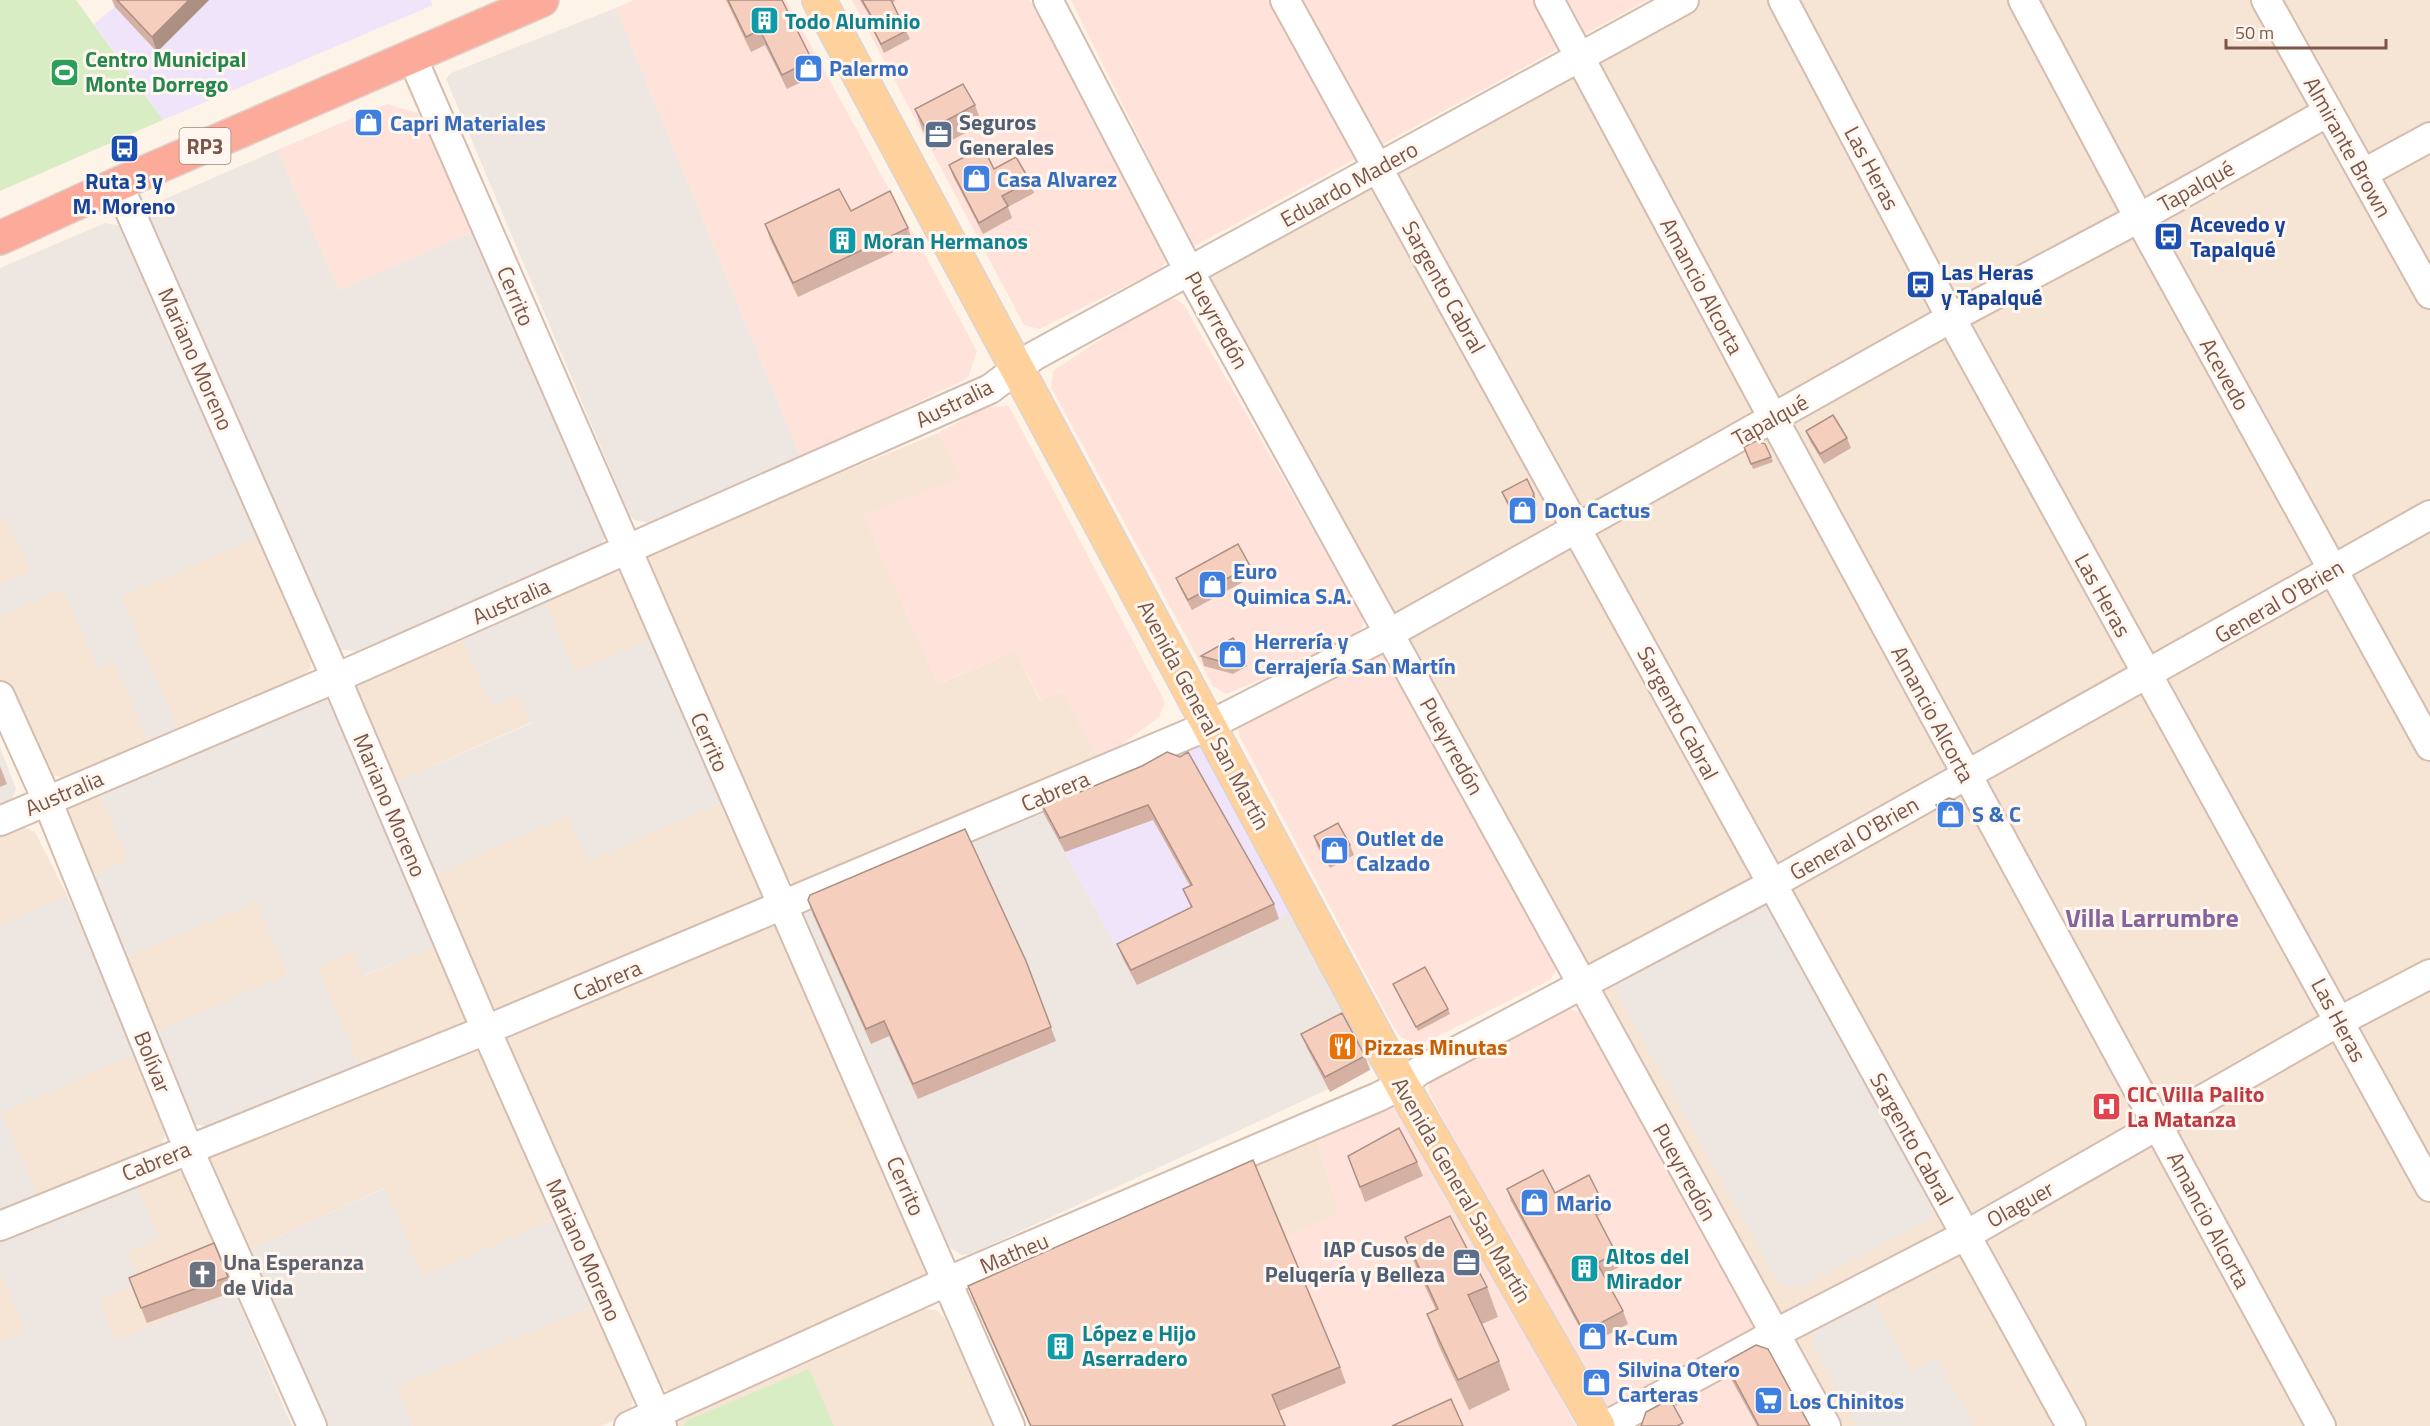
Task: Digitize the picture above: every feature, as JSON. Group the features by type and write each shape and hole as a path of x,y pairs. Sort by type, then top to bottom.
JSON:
{"highway":[{"name":"RP3","path":"0,238 118,183 542,0"}],"main road":[{"name":"Avenida General San Martín","path":"819,0 1402,1085 1598,1426"}],"street":[{"name":"Pueyrredón","path":"1048,0 1190,271 1826,1426"},
{"name":"Sargento Cabral","path":"1285,0 2071,1426"},
{"name":"Amancio Alcorta","path":"1549,0 1773,418 2321,1426"},
{"name":"Eduardo Madero","path":"1016,370 1034,356 1684,0"},
{"name":"Las Heras","path":"1783,0 1951,318 2430,1187"},
{"name":"Acevedo","path":"2023,0 2139,218 2430,746"},
{"name":"Almirante Brown","path":"2266,0 2430,294"},
{"name":"Cerrito","path":"412,57 1010,1426"},
{"name":"Tapalqué","path":"1210,725 1390,633 1951,318 2139,218 2328,112"},
{"path":"2364,174 2430,137"},
{"name":"Mariano Moreno","path":"118,183 336,678 486,1030 660,1420"},
{"name":"Australia","path":"0,821 336,678 990,390 1016,370"},
{"name":"General O'Brien","path":"1402,1085 1419,1071 1772,884 1966,774 2148,676 2430,515"},
{"name":"Bolívar","path":"0,696 47,800 188,1148 312,1426"},
{"name":"Cabrera","path":"0,1226 188,1148 486,1030 1210,725"},
{"name":"Olaguer","path":"1605,1426 1774,1334 1966,1235 2340,1021 2430,974"},
{"name":"Matheu","path":"629,1426 660,1420 948,1281 1402,1085"}],"shaded area":[{"path":"123,0 430,0 433,5 163,120 94,24"},
{"path":"634,0 786,0 977,351 968,378 801,458 616,8"},
{"path":"852,0 1030,0 1167,247 1167,258 1161,269 1039,329 1024,325"},
{"path":"1071,0 1648,0 1193,247"},
{"path":"1689,0 2430,0 2430,1426 1837,1426 1207,276"},
{"path":"616,8 801,458 649,523 634,520 629,514 446,79 451,73"},
{"path":"387,104 418,113 475,231 339,290 277,150"},
{"path":"277,150 339,290 475,231 604,528 605,537 599,548 357,651 340,650 330,644 146,216 149,206"},
{"path":"105,223 121,226 259,537 121,597 178,729 149,742 114,662 98,669 63,589 0,616 0,585 31,571 8,520 0,523 0,268"},
{"path":"1164,297 1176,299 1184,305 1361,614 1363,625 1353,641 1226,694 1213,686 1051,387 1053,371"},
{"path":"1009,406 1165,702 1159,717 1100,761 1063,692 1041,701 1016,651 937,684 863,515 962,478 938,433 986,407"},
{"path":"938,433 963,478 864,515 938,684 1016,651 1040,701 1063,692 1100,761 797,886 782,874 646,566 650,555 659,548"},
{"path":"8,519 31,571 0,585 0,523"},
{"path":"259,537 312,656 310,668 303,677 178,729 121,597"},
{"path":"613,569 626,575 654,638 576,673 543,598"},
{"path":"63,589 98,668 114,662 149,742 62,777 44,774 0,684 0,616"},
{"path":"543,598 576,672 654,638 726,801 588,861 568,816 433,875 392,784 532,723 520,695 492,707 460,635"},
{"path":"460,635 492,707 520,695 532,722 392,784 351,685"},
{"path":"1384,645 1557,958 1556,970 1550,980 1424,1043 1411,1042 1401,1037 1393,1026 1239,735 1238,726"},
{"path":"325,698 330,700 437,946 363,976 353,952 318,967 361,1069 217,1128 194,1124 185,1117 149,1035 288,974 256,902 121,960 85,879 128,860 98,790"},
{"path":"1200,742 1294,911 1137,985 1037,801"},
{"path":"0,747 16,789 8,807 0,810"},
{"path":"98,790 129,860 85,879 58,809"},
{"path":"726,801 764,893 761,902 495,1011 433,875 568,816 588,861"},
{"path":"1037,801 1137,985 1294,911 1371,1056 1372,1064 1370,1070 971,1254 961,1255 945,1244 794,909"},
{"path":"17,828 26,828 35,832 67,895 0,926 0,835"},
{"path":"67,895 137,1053 2,1113 38,1196 0,1211 0,926"},
{"path":"256,901 288,974 149,1035 121,960"},
{"path":"1766,901 1935,1203 1932,1218 1799,1288 1779,1283 1612,985"},
{"path":"776,922 931,1274 672,1392 657,1387 505,1038 507,1032"},
{"path":"437,946 466,1015 465,1022 460,1028 361,1069 318,967 353,952 364,976"},
{"path":"1570,1009 1587,1014 1760,1329 1615,1410 1600,1404 1429,1093 1429,1083 1433,1078"},
{"path":"479,1048 555,1218 424,1277 384,1188 247,1251 211,1166 210,1156"},
{"path":"137,1053 167,1131 161,1146 38,1196 2,1113"},
{"path":"1392,1107 1400,1108 1405,1113 1576,1426 1284,1426 1277,1412 1284,1238 1339,1213 1316,1139"},
{"path":"1316,1139 1339,1213 1284,1238 1254,1166"},
{"path":"176,1169 189,1178 233,1292 116,1341 98,1300 140,1282 127,1252 136,1184"},
{"path":"136,1184 159,1238 127,1252 141,1282 99,1300 116,1341 234,1291 292,1426 0,1426 0,1342 26,1331 0,1271 0,1241"},
{"path":"385,1188 424,1277 555,1218 593,1306 396,1387 412,1426 324,1426 247,1251"},
{"path":"0,1271 26,1331 0,1342"},
{"path":"1872,1297 1911,1371 1937,1359 1974,1426 1857,1426 1812,1344 1815,1330"},
{"path":"593,1306 634,1393 630,1412 601,1426 412,1426 396,1387"},
{"path":"924,1309 936,1310 945,1319 994,1426 672,1426 675,1417 681,1414"},
{"path":"1760,1349 1816,1426 1625,1426"}],"green space":[{"name":"Centro Municipal Monte Dorrego","path":"0,0 76,0 163,120 0,191"},
{"path":"809,1369 834,1426 684,1426 686,1421"}],"building":[{"path":"117,0 189,0 152,37"},
{"path":"728,0 782,0 812,60 782,75 760,30 746,37"},
{"path":"862,0 891,0 906,31 881,44 869,21 873,19"},
{"path":"963,84 975,105 927,131 915,109"},
{"path":"983,147 994,169 1016,157 1030,181 1002,196 1008,206 979,223 949,165"},
{"name":"Moran Hermanos","path":"839,189 851,211 890,191 908,228 793,283 765,224"},
{"path":"1833,415 1847,438 1820,454 1806,431"},
{"path":"1756,441 1765,444 1771,457 1751,464 1744,447"},
{"path":"1527,479 1534,494 1529,505 1515,515 1502,492"},
{"path":"1238,544 1250,566 1188,600 1176,578"},
{"path":"1233,638 1244,656 1230,664 1201,656"},
{"path":"1167,752 1180,757 1188,752 1274,904 1131,970 1117,944 1192,907 1183,889 1192,885 1148,805 1060,838 1039,799 1070,785 1080,792 1142,766"},
{"name":"S & C","path":"1949,798 1955,800 1964,817 1947,825 1936,805"},
{"path":"1338,823 1350,845 1326,858 1314,836"},
{"path":"965,829 1026,961 1051,1027 913,1084 884,1021 866,1029 808,900 810,895"},
{"path":"1425,967 1448,1009 1416,1027 1393,984"},
{"path":"1342,1013 1365,1056 1325,1077 1301,1034"},
{"path":"1399,1128 1417,1162 1360,1187 1348,1156"},
{"path":"1253,1160 1340,1367 1272,1395 1285,1426 1031,1426 968,1286"},
{"path":"1543,1170 1555,1193 1589,1175 1601,1199 1591,1205 1616,1253 1597,1263 1623,1311 1584,1332 1507,1189"},
{"path":"1450,1216 1487,1287 1468,1295 1499,1361 1458,1380 1427,1314 1438,1309 1405,1237"},
{"path":"214,1243 228,1277 141,1308 129,1278"},
{"name":"Los Chinitos","path":"1756,1345 1768,1349 1810,1426 1759,1426 1725,1362"},
{"path":"1451,1399 1463,1426 1392,1426"},
{"path":"1670,1399 1683,1423 1677,1426 1641,1426 1646,1412"}],"place":[{"name":"Todo Aluminio","path":"764,21"},
{"name":"Palermo","path":"808,68"},
{"name":"Centro Municipal Monte Dorrego","path":"64,72"},
{"name":"Capri Materiales","path":"369,123"},
{"name":"Seguros Generales","path":"938,135"},
{"name":"Ruta 3 y M. Moreno","path":"124,149"},
{"name":"Casa Alvarez","path":"976,179"},
{"name":"Acevedo y Tapalqué","path":"2169,237"},
{"name":"Moran Hermanos","path":"842,241"},
{"name":"Las Heras y Tapalqué","path":"1920,285"},
{"name":"Don Cactus","path":"1523,510"},
{"name":"Euro Quimica S.A.","path":"1212,584"},
{"name":"Herrería y Cerrajería San Martín","path":"1233,654"},
{"name":"S & C","path":"1951,814"},
{"name":"Outlet de Calzado","path":"1335,851"},
{"name":"Pizzas Minutas","path":"1343,1047"},
{"name":"CIC Villa Palito La Matanza","path":"2106,1107"},
{"name":"Mario","path":"1535,1203"},
{"name":"IAP Cusos de Peluqería y Belleza","path":"1466,1262"},
{"name":"Altos del Mirador","path":"1585,1269"},
{"name":"Una Esperanza de Vida","path":"202,1275"},
{"name":"K-Cum","path":"1593,1337"},
{"name":"López e Hijo Aserradero","path":"1061,1346"},
{"name":"Silvina Otero Carteras","path":"1597,1382"},
{"name":"Los Chinitos","path":"1768,1401"}],"district":[{"name":"Villa Larrumbre","path":"2152,917"}]}
